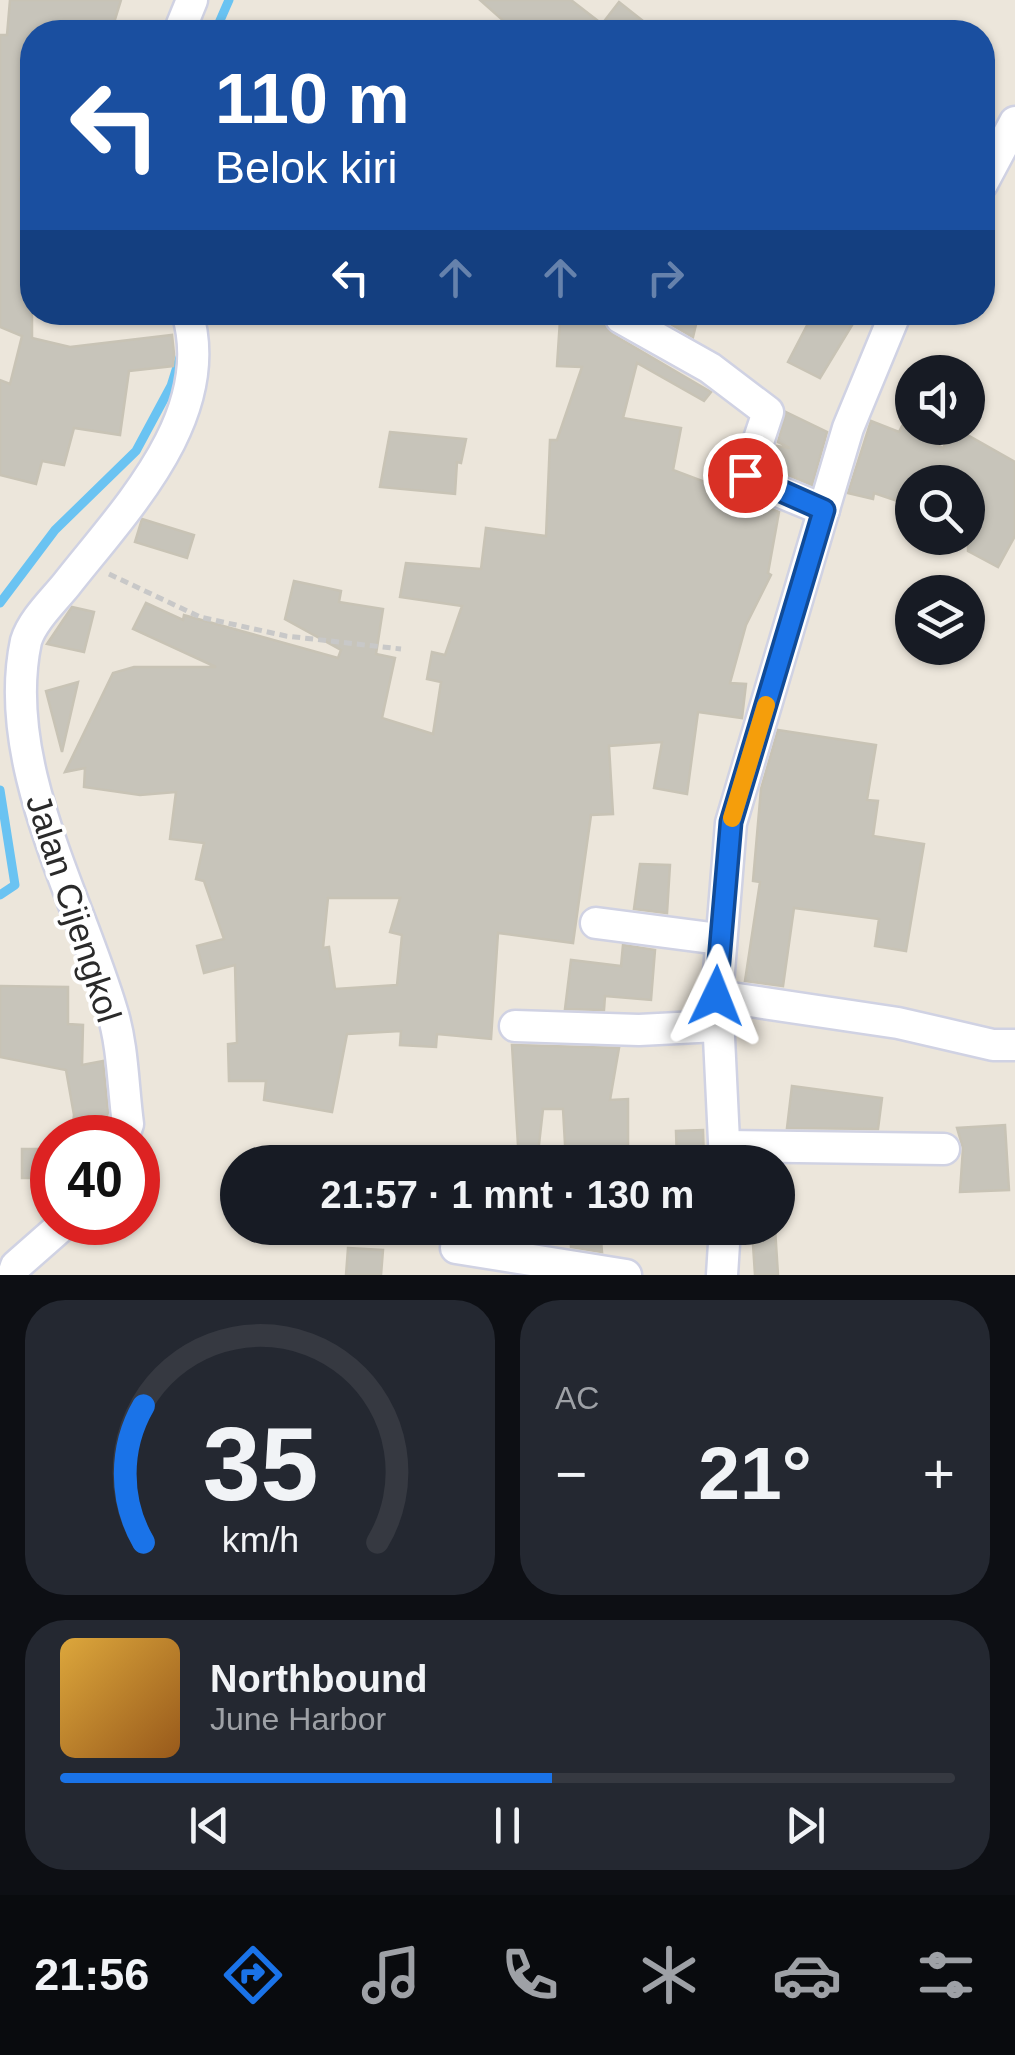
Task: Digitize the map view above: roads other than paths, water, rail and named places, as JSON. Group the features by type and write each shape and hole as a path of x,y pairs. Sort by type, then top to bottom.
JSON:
{"street":[{"path":"995,160 1015,122"},
{"name":"Jalan Cijengkol","path":"127,1115 113,1014 37,810 15,691 28,635 157,469 187,398 192,364 188,325"},
{"path":"633,325 710,368 768,412 746,478 824,510"},
{"path":"724,1145 717,1011 718,939 731,822 848,428 891,325"},
{"path":"596,923 718,939"},
{"path":"515,1026 639,1030 717,1011 898,1023 993,1045 1015,1045"},
{"path":"795,1152 944,1149"},
{"path":"12,1275 16,1266 40,1245"},
{"path":"726,1245 727,1271"},
{"path":"456,1248 557,1269 626,1275"}],"waterway":[{"path":"220,20 229,0"},
{"path":"0,603 55,530 136,451 171,386 180,357"},
{"path":"0,790 15,885 0,895"}]}
